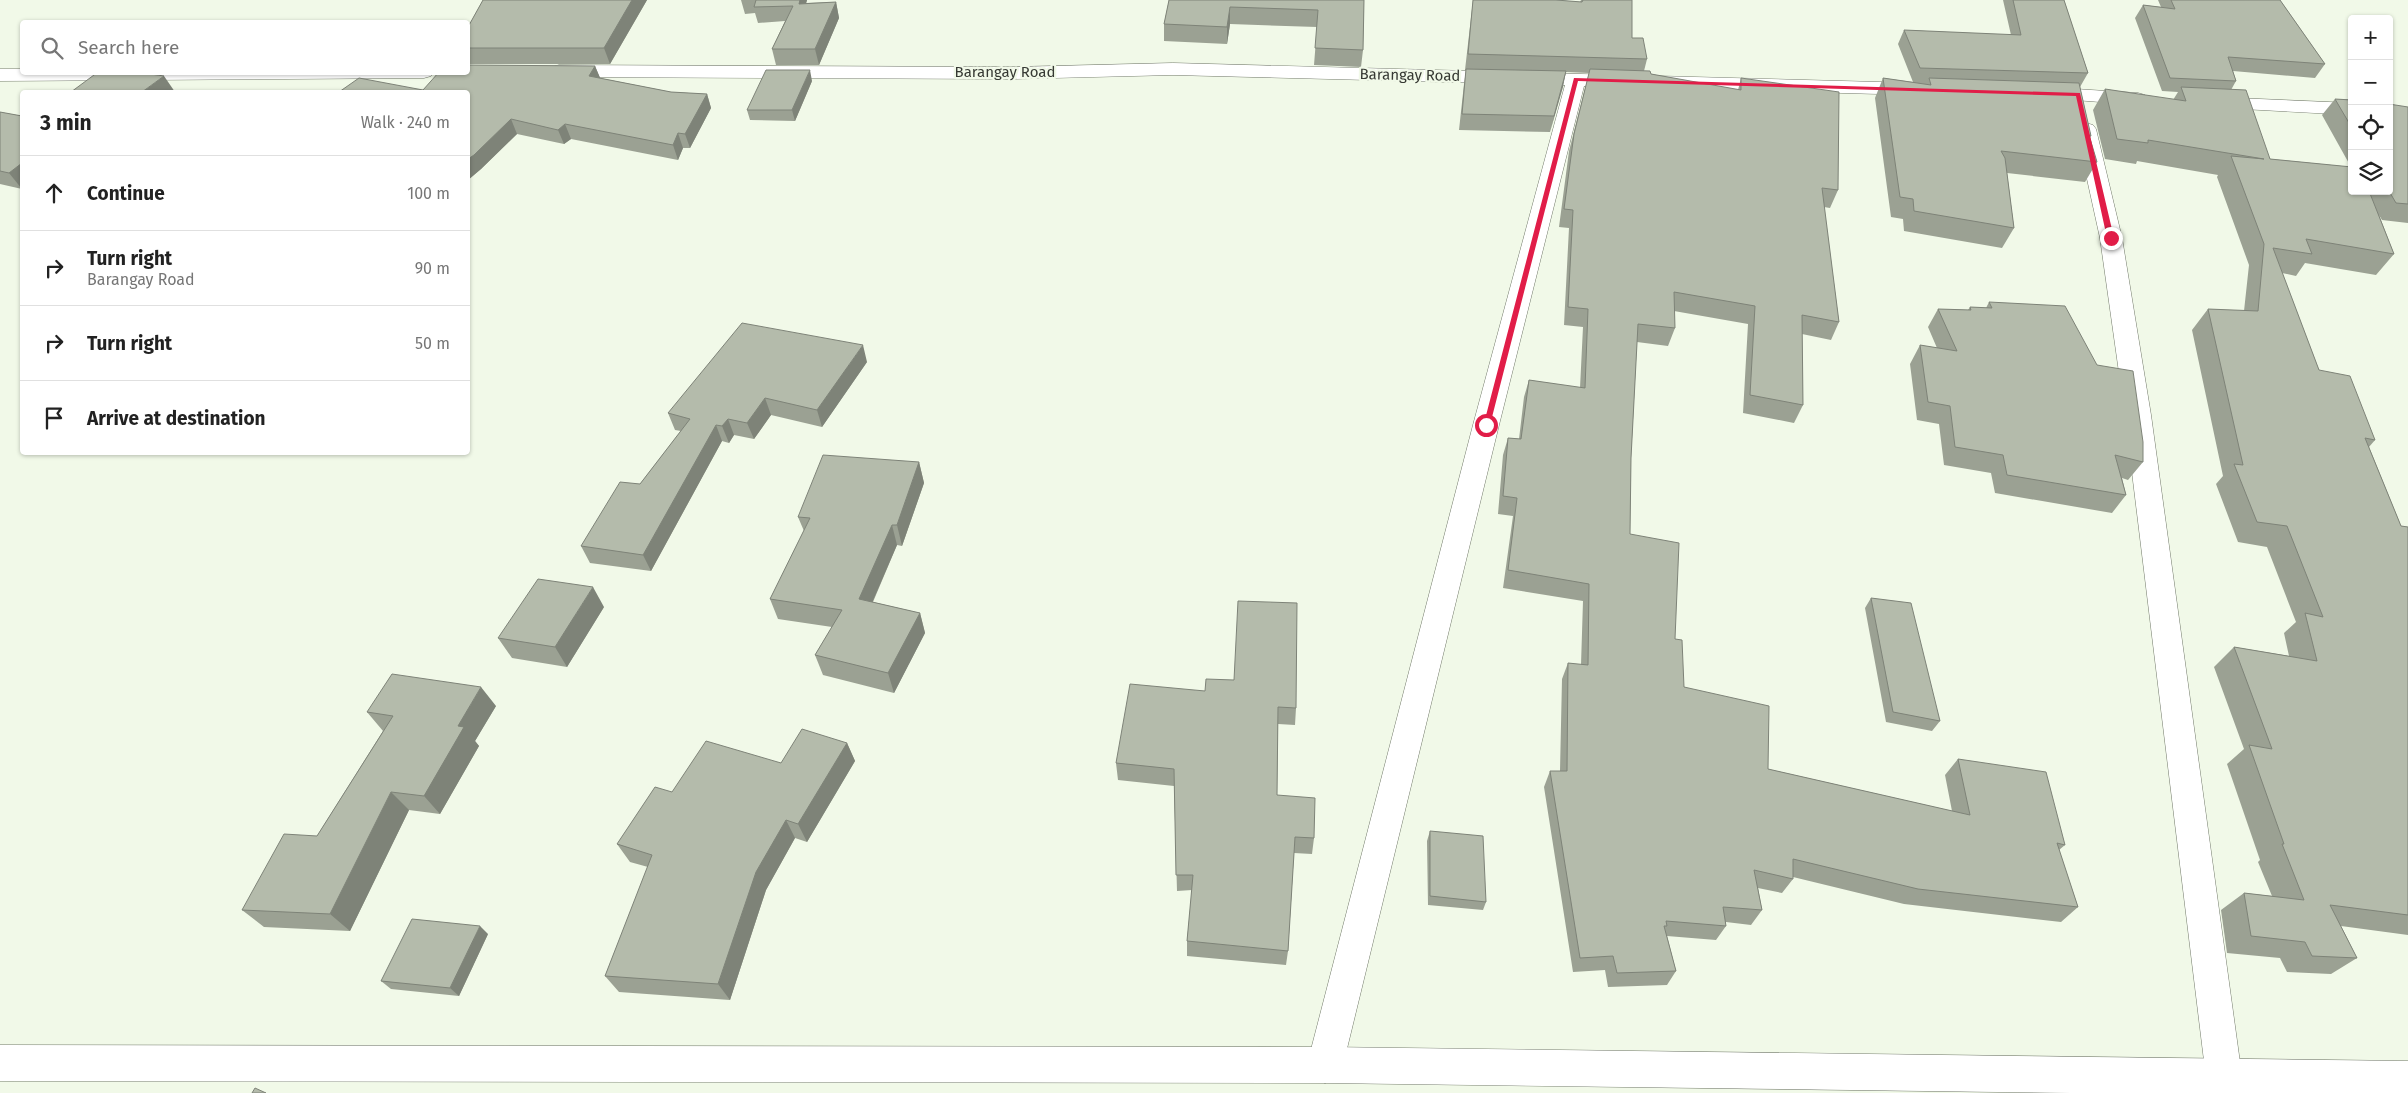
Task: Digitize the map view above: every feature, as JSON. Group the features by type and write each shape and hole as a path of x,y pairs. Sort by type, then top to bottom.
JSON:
{"street":[{"name":"Barangay Road","path":"537,71 1012,73 1173,69 1930,90"},
{"path":"0,74 20,74"},
{"path":"1325,1064 1486,425 1576,79"},
{"path":"2029,93 2078,94 2155,100"},
{"path":"2078,94 2111,238 2138,415 2224,1077"},
{"path":"2194,102 2348,110"},
{"path":"0,1063 1325,1064 2408,1079"}],"building":[{"path":"483,0 632,0 604,48 470,48 470,23"},
{"path":"756,0 800,0 799,4 836,2 815,49 772,49 793,6 754,7"},
{"path":"1169,0 1364,0 1363,50 1315,48 1318,10 1230,7 1227,27 1164,24"},
{"path":"1473,0 1556,0 1582,2 1583,0 1632,0 1632,38 1643,38 1647,59 1468,54"},
{"path":"2013,0 2064,0 2088,73 1920,68 1904,30 2021,35"},
{"path":"2171,0 2280,0 2325,64 2228,57 2236,81 2170,78 2143,5 2175,9"},
{"path":"470,65 595,66 589,76 671,92 707,94 685,134 678,133 673,145 565,124 558,130 511,119 470,158 470,90 423,90 436,75 470,75"},
{"path":"1466,69 1566,71 1554,116 1462,114"},
{"path":"1590,69 1650,71 1651,74 1741,90 1741,78 1839,92 1838,190 1822,188 1839,322 1802,315 1803,405 1750,395 1755,306 1674,292 1675,328 1638,324 1631,458 1630,534 1679,543 1675,639 1682,640 1684,687 1769,706 1768,769 1970,815 1958,759 2046,772 2065,845 2057,843 2078,907 1918,889 1793,859 1793,879 1754,870 1762,910 1723,907 1726,926 1666,921 1667,926 1664,926 1676,971 1617,973 1613,956 1580,958 1550,771 1567,771 1568,663 1588,665 1589,584 1508,570 1517,498 1503,496 1508,438 1521,439 1529,380 1585,388 1588,309 1568,307 1573,210 1564,209 1574,134"},
{"path":"766,70 810,70 792,110 747,110"},
{"path":"94,75 164,76 145,90 74,90"},
{"path":"359,78 423,90 342,90"},
{"path":"1883,78 1931,85 1929,78 2079,83 2091,136 2089,135 2097,162 2001,151 2005,158 2014,228 1914,211 1913,199 1900,197"},
{"path":"2181,87 2246,90 2270,159 2348,167 2348,195 2371,195 2394,254 2306,239 2312,254 2273,248 2319,370 2350,376 2375,440 2365,438 2401,526 2408,527 2408,915 2330,905 2357,958 2312,956 2305,942 2251,936 2244,893 2304,900 2282,844 2284,844 2249,745 2272,749 2234,647 2317,661 2305,613 2323,617 2287,526 2257,522 2234,464 2243,465 2208,309 2258,311 2264,244 2231,156 2264,159 2148,140 2148,143 2117,139 2105,89 2186,101"},
{"path":"2335,99 2348,100 2348,121"},
{"path":"2393,105 2408,107 2408,204 2396,203 2391,195 2393,195"},
{"path":"0,112 20,116 20,165 9,173 0,171"},
{"path":"1989,302 2065,306 2097,365 2133,371 2143,442 2143,462 2115,455 2126,495 2007,475 2003,455 1955,447 1950,406 1928,402 1920,345 1957,351 1938,309 1971,310 1970,307 1992,308"},
{"path":"742,323 863,345 817,410 765,398 747,423 728,419 722,426 716,425 643,555 581,546 620,482 640,484 690,419 668,413"},
{"path":"823,455 919,462 897,525 892,525 859,599 920,613 888,673 815,655 842,610 770,599 810,518 798,517"},
{"path":"538,579 593,587 555,647 498,638"},
{"path":"1871,598 1911,603 1940,721 1893,712"},
{"path":"1238,601 1297,603 1296,708 1278,707 1277,795 1315,798 1314,838 1295,837 1288,951 1187,941 1193,875 1176,875 1174,769 1116,763 1130,684 1205,691 1206,679 1234,680"},
{"path":"392,674 481,687 458,726 464,727 424,796 391,792 330,914 242,910 284,834 317,836 393,716 367,712"},
{"path":"802,729 847,743 798,824 786,820 756,872 718,984 605,976 652,855 617,844 655,787 672,792 706,741 781,763"},
{"path":"1430,831 1483,836 1486,902 1430,896"},
{"path":"412,919 480,926 450,988 381,981"},
{"path":"255,1088 266,1093 252,1093"}],"route":[{"path":"1486,425 1576,79 2078,94 2111,238"}]}
